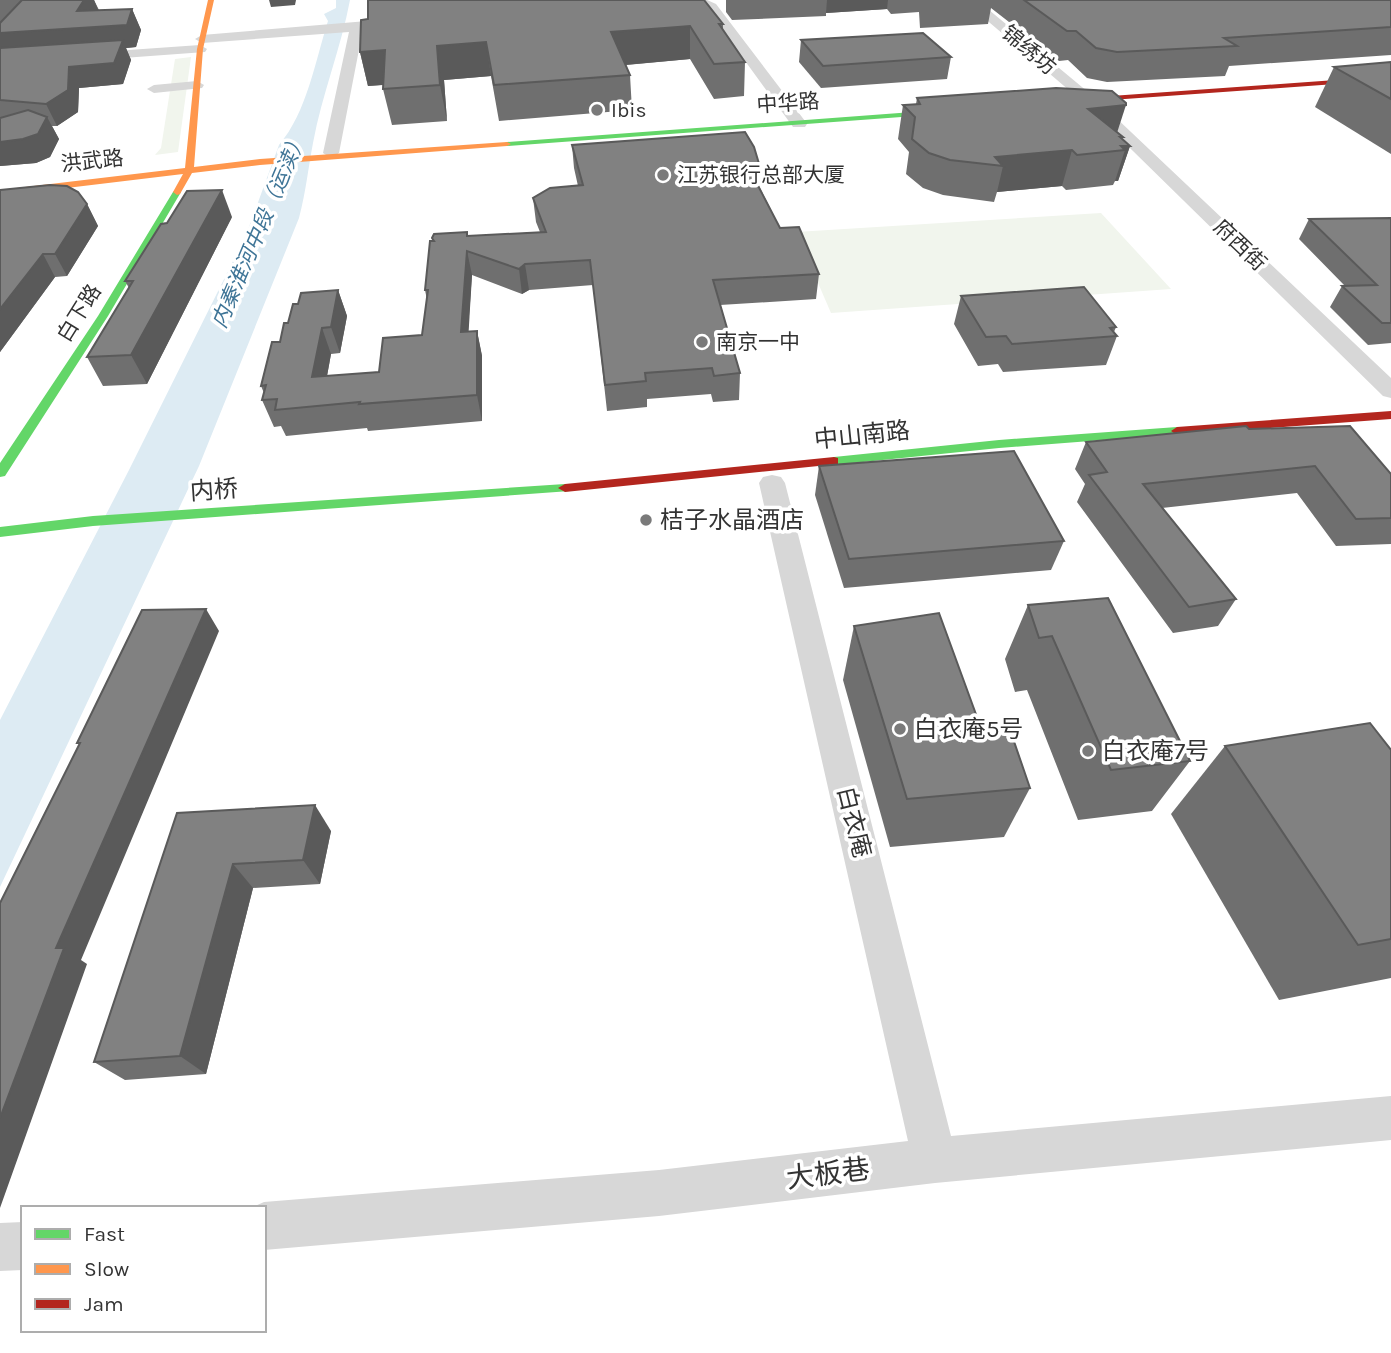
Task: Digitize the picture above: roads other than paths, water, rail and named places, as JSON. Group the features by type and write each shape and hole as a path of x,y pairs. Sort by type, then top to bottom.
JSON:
{"main road":[{"path":"189,172 201,44 211,0"},
{"path":"1047,103 1391,78"},
{"name":"中华路","path":"189,172 260,162 347,158 964,110"},
{"name":"洪武路","path":"0,193 189,172"},
{"name":"白下路","path":"0,473 103,316 189,172"},
{"name":"中山南路","path":"338,504 542,490 999,444 1391,415"},
{"name":"内桥","path":"0,532 93,521 338,504"}],"street":[{"name":"锦绣坊","path":"969,0 1089,100"},
{"path":"652,4 701,2 719,7 799,124"},
{"path":"331,153 358,21"},
{"path":"0,63 116,57 308,31 358,21 411,21"},
{"path":"154,89 197,85"},
{"name":"府西街","path":"1089,100 1391,391"},
{"name":"白衣庵","path":"772,483 935,1160"},
{"name":"大板巷","path":"266,1226 659,1193 935,1160 1391,1118"},
{"path":"0,1247 21,1246"}],"water":[{"name":"内秦淮河中段（运渎）","path":"336,0 350,0 317,125 299,218 199,466 0,887 0,720 246,235 279,145 297,117 309,86 328,21 324,14 336,8"}],"place":[{"name":"Ibis","path":"597,110"},
{"name":"江苏银行总部大厦","path":"663,175"},
{"name":"南京一中","path":"702,342"},
{"name":"桔子水晶酒店","path":"646,520"},
{"name":"白衣庵5号","path":"900,729"},
{"name":"白衣庵7号","path":"1088,751"}]}
